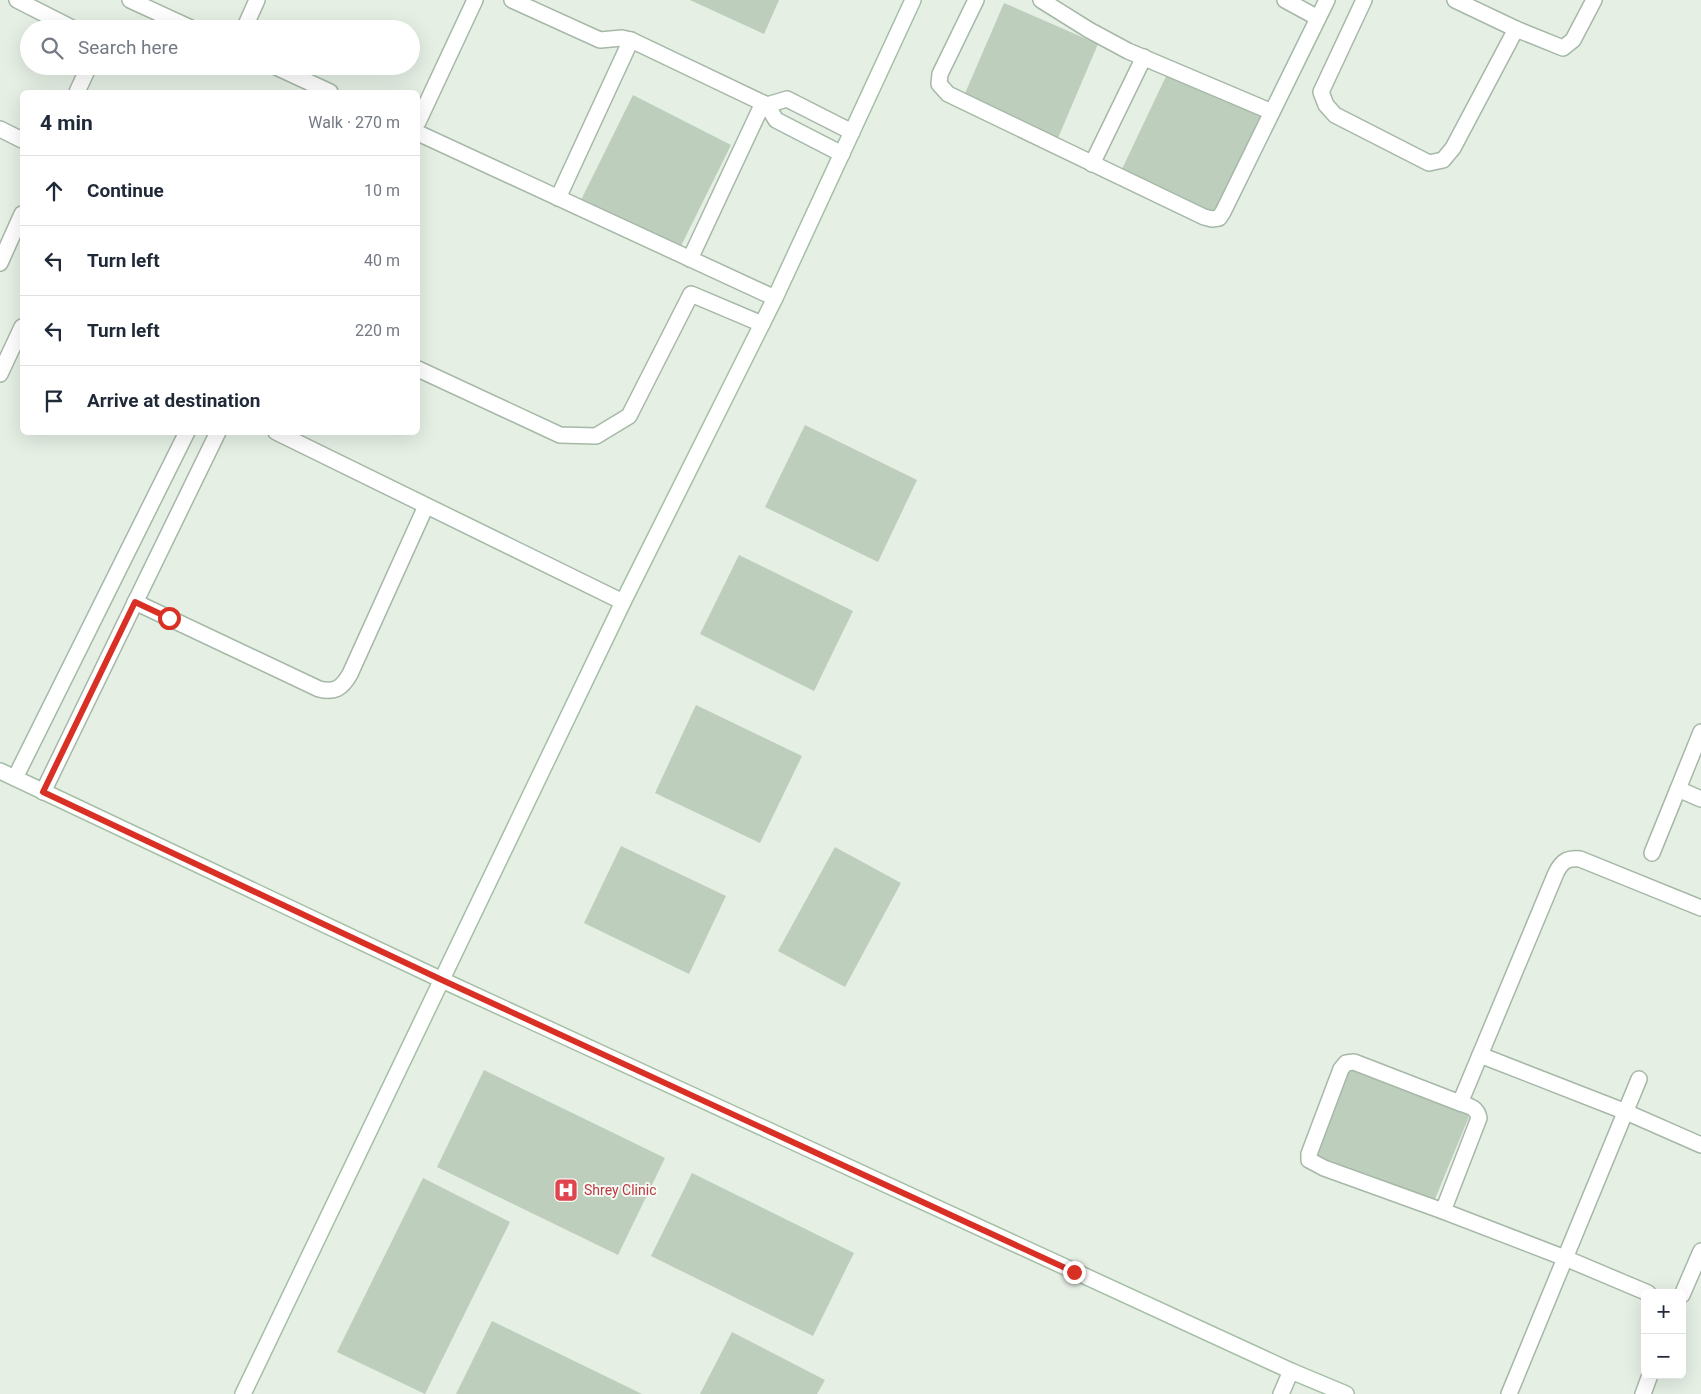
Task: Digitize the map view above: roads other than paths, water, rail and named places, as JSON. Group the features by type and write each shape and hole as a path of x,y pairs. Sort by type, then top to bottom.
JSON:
{"street":[{"path":"17,0 56,20"},
{"path":"130,0 173,20"},
{"path":"248,20 258,0"},
{"path":"420,118 475,0"},
{"path":"512,0 600,40 622,38 631,40 765,104 776,120 842,154"},
{"path":"243,1394 623,602 775,298 913,0"},
{"path":"976,0 940,74 940,84 943,90 1092,164 1204,217 1212,219 1219,218 1223,212 1327,0"},
{"path":"1041,0 1089,30 1128,51 1272,112"},
{"path":"1285,0 1318,18"},
{"path":"1364,0 1321,92 1326,105 1335,115 1429,163 1443,160 1453,148 1516,29"},
{"path":"1455,0 1516,29 1563,48 1573,40 1594,0"},
{"path":"558,198 631,40"},
{"path":"1092,164 1144,57"},
{"path":"78,90 85,75"},
{"path":"293,75 326,90"},
{"path":"765,104 788,99 852,132"},
{"path":"690,259 765,104"},
{"path":"0,129 20,139"},
{"path":"420,134 775,298"},
{"path":"0,263 5,242 20,217"},
{"path":"420,370 560,435 596,436 629,416 690,294 762,324"},
{"path":"0,374 20,331"},
{"path":"15,778 186,435"},
{"path":"43,792 217,435"},
{"path":"282,435 623,602"},
{"path":"135,602 319,689 329,692 336,690 344,684 350,674 426,506"},
{"path":"1652,853 1701,732"},
{"path":"0,771 442,980 1291,1371 1346,1394"},
{"path":"1678,789 1701,799"},
{"path":"1460,1103 1562,863 1569,858 1580,859 1701,908"},
{"path":"1480,1055 1626,1112 1701,1145"},
{"path":"1443,1211 1479,1118 1478,1113 1474,1108 1354,1062 1346,1063 1341,1069 1309,1154 1309,1160 1320,1166 1564,1258 1641,1290"},
{"path":"1509,1394 1639,1079"},
{"path":"1685,1289 1701,1251"},
{"path":"1281,1394 1291,1371"},
{"path":"1643,1394 1649,1379"}],"place":[{"name":"Shrey Clinic","path":"566,1190"}]}
